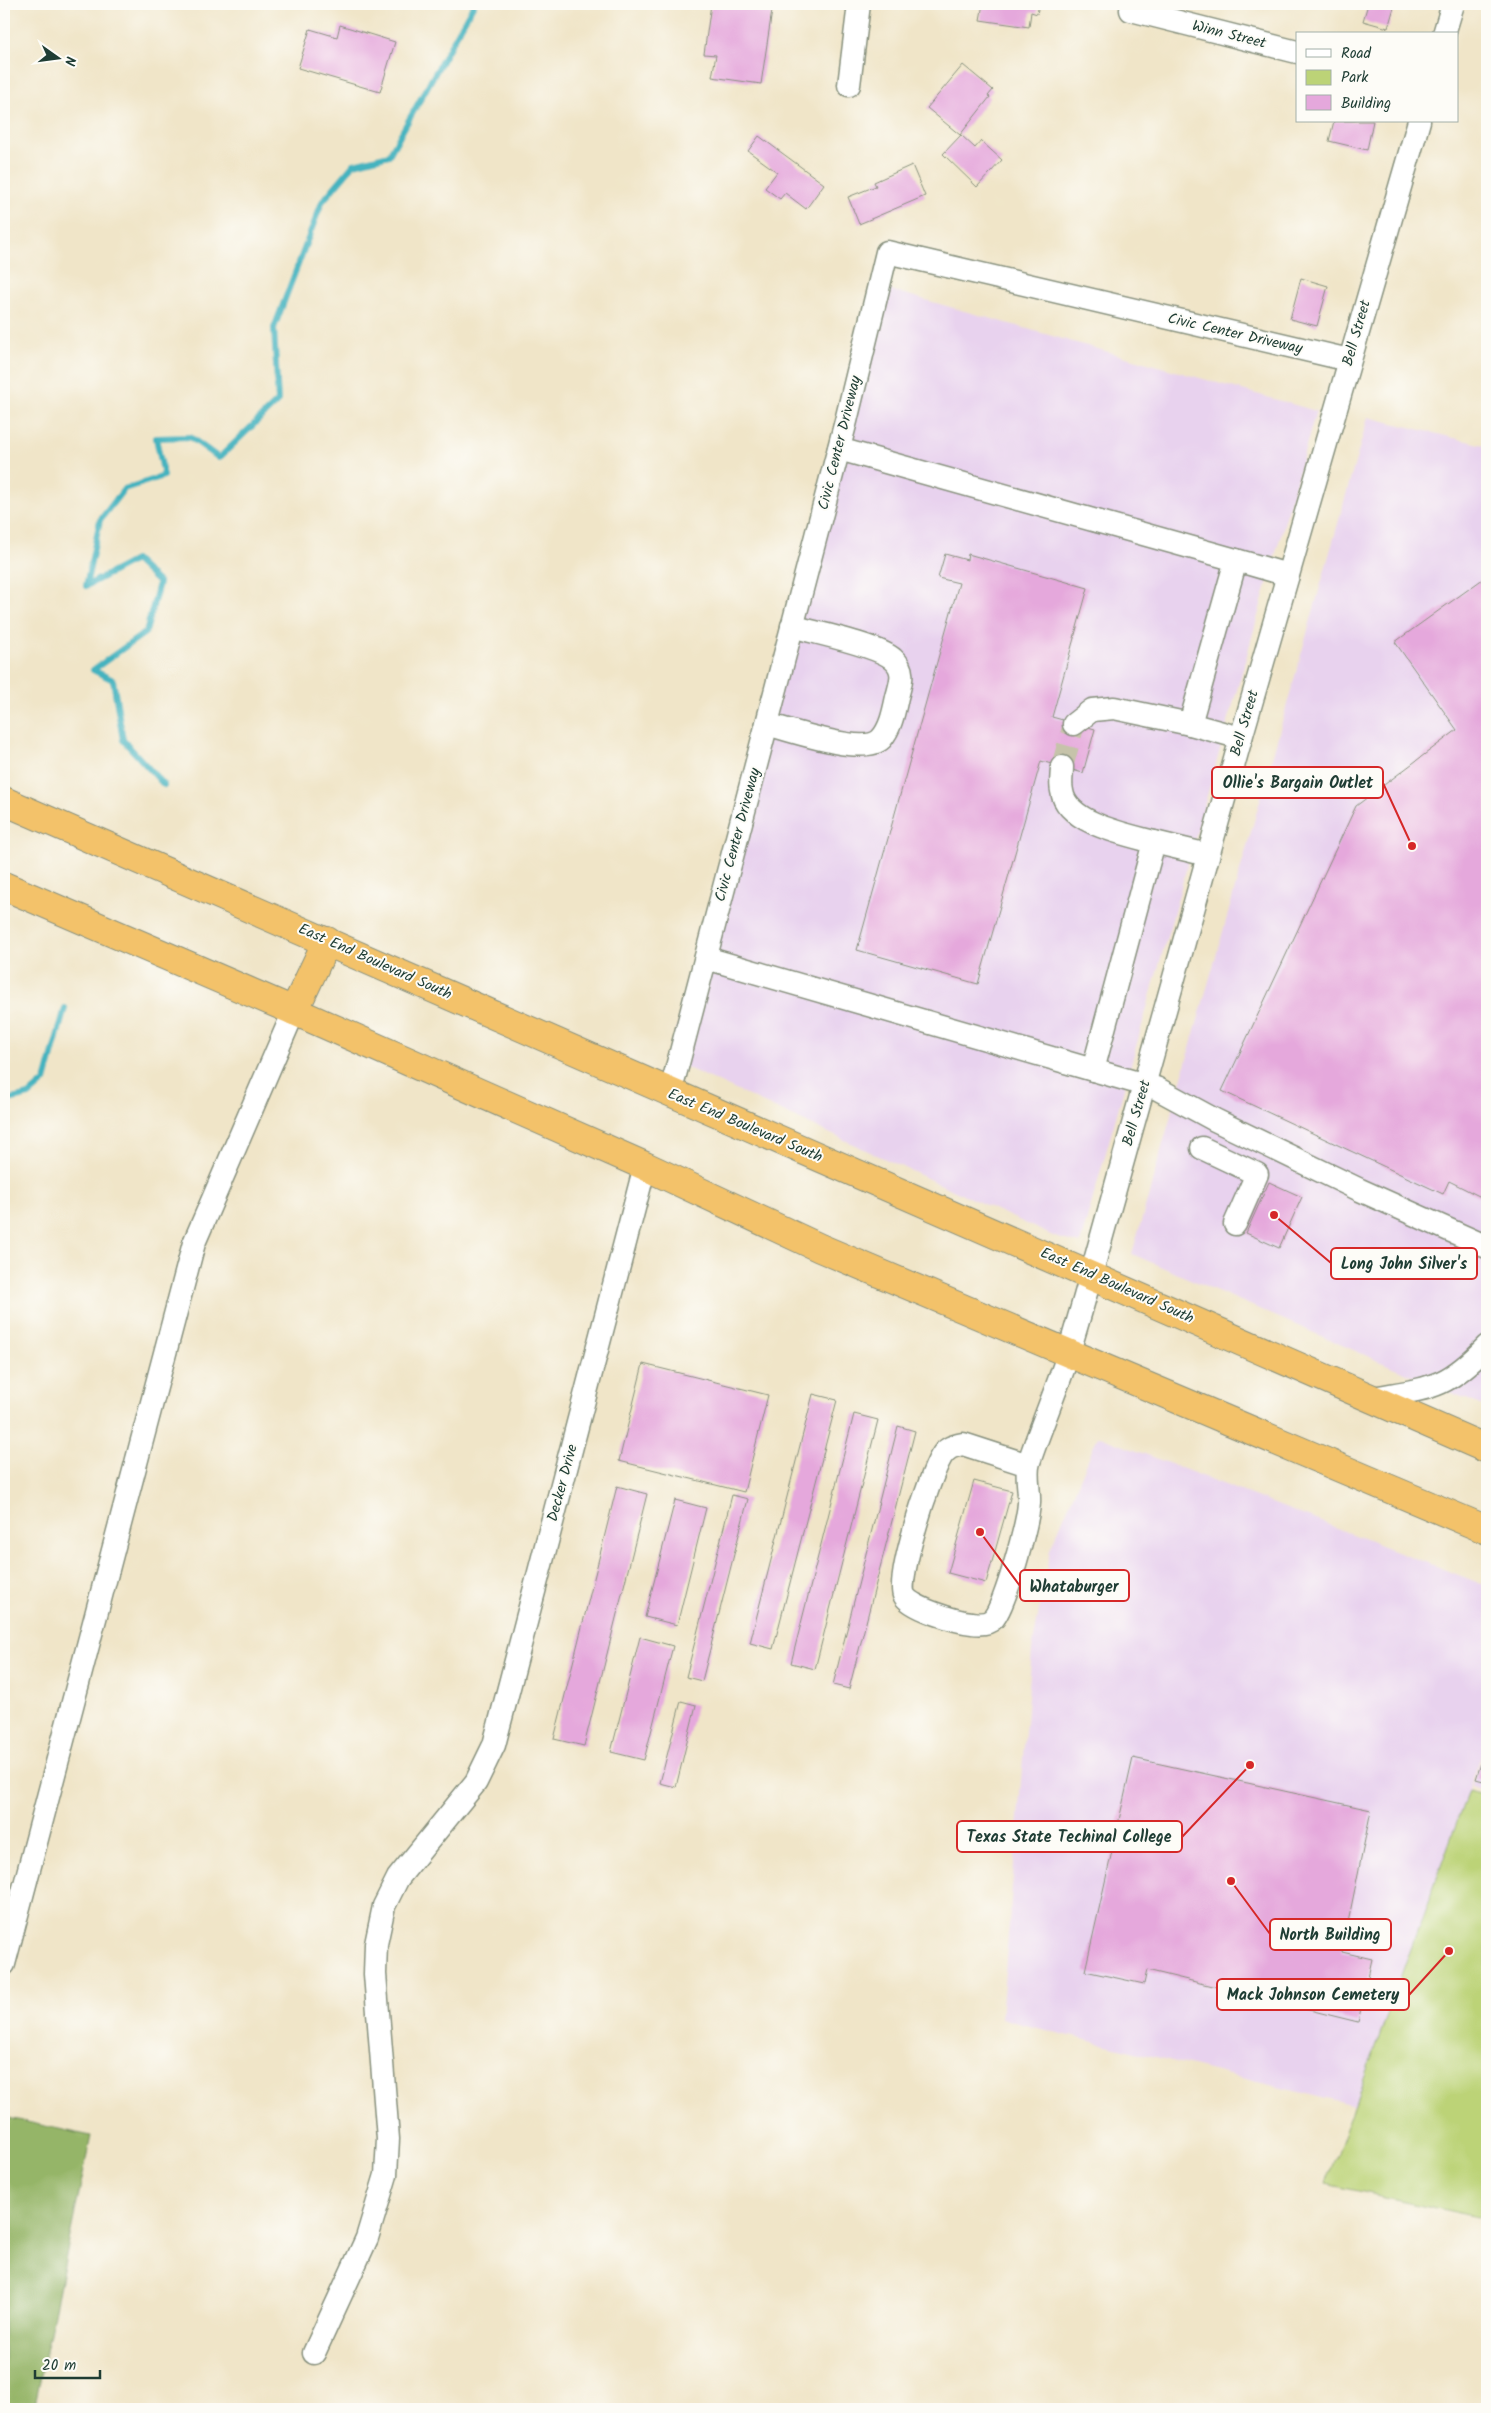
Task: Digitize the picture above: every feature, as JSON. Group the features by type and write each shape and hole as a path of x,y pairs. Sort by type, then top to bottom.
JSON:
{"highway":[{"name":"East End Boulevard South","path":"4,801 327,941 670,1094 1091,1275 1487,1449"},
{"path":"4,886 294,1011 645,1166 820,1248 1487,1530"},
{"path":"294,1011 327,941"}],"street":[{"path":"848,85 859,4"},
{"path":"1445,32 1453,4"},
{"name":"Winn Street","path":"1131,10 1296,52"},
{"name":"Bell Street","path":"1028,1465 1068,1354 1091,1275 1241,738 1419,122"},
{"name":"Civic Center Driveway","path":"670,1094 839,449 887,252 1349,360"},
{"path":"839,449 1288,574"},
{"path":"1190,724 1236,560"},
{"path":"767,724 842,743 867,745 880,740 890,724 902,678 902,668 892,657 878,650 792,626"},
{"path":"1074,724 1092,710 1114,708 1190,724 1241,738"},
{"path":"1062,767 1062,792 1070,807 1087,820 1114,832 1208,855"},
{"path":"1093,1070 1154,842"},
{"path":"706,958 1156,1088 1215,1120 1360,1190 1487,1247"},
{"path":"4,1964 194,1243 294,1011"},
{"path":"1202,1148 1257,1174 1235,1224"},
{"name":"Decker Drive","path":"314,2353 367,2238 386,2175 388,2139 375,1974 376,1944 384,1906 398,1878 466,1794 486,1765 500,1724 645,1166"},
{"path":"1372,1398 1431,1387 1450,1380 1487,1346"},
{"path":"963,1444 1028,1465 1029,1505 1000,1609 992,1621 978,1624 965,1623 914,1605 906,1599 902,1586 906,1558 934,1473 947,1450 953,1446 963,1444"}],"shaded area":[{"path":"883,288 1316,411 1080,1244 1055,1237 668,1059"},
{"path":"1368,417 1487,446 1487,1408 1132,1254"},
{"path":"1098,1436 1487,1586 1487,1739 1355,2106 1001,2019 1032,1650 1050,1550"},
{"path":"1487,1743 1487,1792 1471,1787"}],"green space":[{"path":"1468,1791 1487,1796 1487,2219 1326,2184"},
{"path":"4,2117 91,2136 34,2409 4,2409"}],"building":[{"path":"711,4 773,4 761,84 712,77 716,55 704,54"},
{"path":"983,4 1039,4 1037,14 1031,12 1029,27 980,20"},
{"path":"1368,4 1395,4 1388,28 1363,21"},
{"path":"340,25 395,42 380,92 298,68 310,29 337,37"},
{"path":"963,65 993,90 988,96 990,97 960,135 927,108"},
{"path":"1334,122 1373,122 1367,150 1329,141"},
{"path":"961,135 975,148 981,141 1002,160 977,187 943,154"},
{"path":"759,136 824,184 806,209 785,193 780,199 765,188 777,172 748,151"},
{"path":"912,165 925,196 859,224 848,197 876,186 874,182"},
{"path":"1301,278 1328,286 1317,326 1290,319"},
{"path":"945,554 967,560 968,554 1088,588 1052,717 1095,729 1083,773 1041,761 978,984 857,950 959,583 938,578"},
{"path":"1487,576 1487,1200 1449,1181 1443,1194 1222,1091 1356,806 1457,730 1395,642"},
{"path":"1269,1182 1302,1197 1279,1248 1246,1233"},
{"path":"643,1364 768,1395 744,1492 619,1461"},
{"path":"813,1394 837,1400 773,1649 750,1643"},
{"path":"854,1414 878,1420 815,1669 791,1663"},
{"path":"898,1426 915,1431 849,1689 833,1685"},
{"path":"974,1481 1012,1491 986,1583 948,1573"},
{"path":"617,1486 647,1494 584,1746 554,1739"},
{"path":"732,1495 748,1499 702,1681 686,1677"},
{"path":"675,1500 706,1508 677,1625 645,1617"},
{"path":"640,1637 673,1646 644,1760 611,1752"},
{"path":"681,1701 696,1705 676,1787 660,1783"},
{"path":"1487,1745 1487,1782 1476,1779"},
{"path":"1133,1758 1371,1810 1342,1952 1372,1959 1358,2022 1147,1970 1144,1984 1085,1971"}],"waterway":[{"path":"164,785 123,740 113,680 93,670 146,632 159,583 135,560 86,586 100,520 124,489 164,476 156,438 190,437 219,458 278,401 274,328 322,202 354,164 389,155 474,4"},
{"path":"4,1101 29,1095 45,1081 65,1008"}],"tunnel":[{"path":"1062,767 1074,724"}],"place":[{"name":"Ollie's Bargain Outlet","path":"1412,846"},
{"name":"Long John Silver's","path":"1274,1215"},
{"name":"Whataburger","path":"980,1532"},
{"name":"Texas State Techinal College","path":"1250,1765"},
{"name":"North Building","path":"1231,1881"},
{"name":"Mack Johnson Cemetery","path":"1449,1951"}]}
